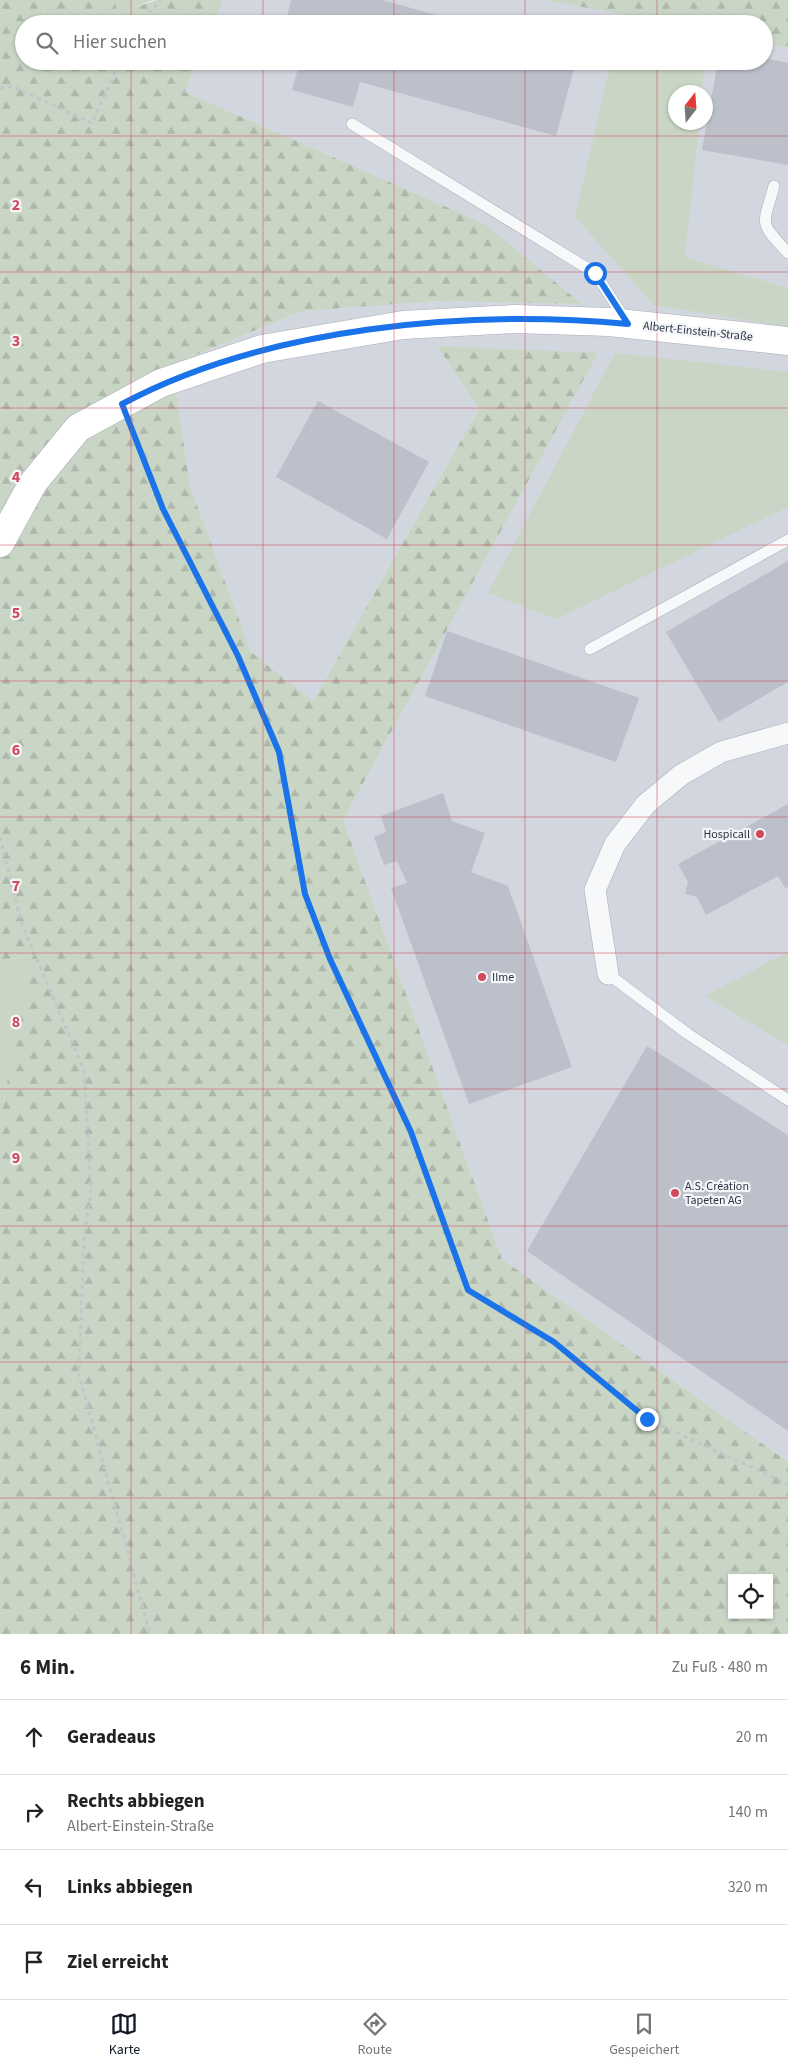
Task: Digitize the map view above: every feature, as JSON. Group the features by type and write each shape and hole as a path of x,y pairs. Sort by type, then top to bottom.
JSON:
{"street":[{"name":"Albert-Einstein-Straße","path":"0,543 33,483 78,428 161,383 262,349 403,325 515,319 628,324 788,341"},
{"path":"608,974 595,890 615,844 646,804 681,775 721,752 788,733"}],"lane":[{"path":"352,124 595,273 628,324"},
{"path":"774,186 764,224 767,231 788,253"},
{"path":"590,649 788,540"},
{"path":"608,974 688,1034 788,1100"}],"path":[{"path":"146,15 161,0"},
{"path":"0,88 12,86 92,123 116,70"},
{"path":"122,404 163,509 238,656 279,752 305,894 330,959 411,1132 468,1290 554,1342 647,1419 788,1484"},
{"path":"0,837 21,922 84,1070 91,1192 84,1237 79,1375 150,1634"}],"shaded area":[{"path":"223,0 544,0 625,15 217,15"},
{"path":"773,45 788,48 788,1462 502,1259 343,820 597,354 437,346 479,409 313,701 251,652 190,486 172,365 302,311 439,301 582,304 485,224 185,92 194,70 773,70"}],"green space":[{"path":"0,0 115,0 117,13 157,0 223,0 217,15 15,15 15,70 194,70 185,92 485,224 582,304 439,301 302,311 172,365 190,486 251,652 313,701 479,409 437,346 598,353 343,820 502,1259 788,1462 788,1634 0,1634 0,1118 33,955 0,961"},
{"path":"115,0 152,0 117,14"},
{"path":"544,0 788,0 788,48 773,45 773,15 625,15"},
{"path":"609,70 704,70 703,85 668,85 668,130 698,130 685,257 788,288 788,327 654,305 575,217"},
{"path":"615,353 788,372 788,507 556,619 488,593"},
{"path":"788,952 788,1045 705,996"},
{"path":"34,955 0,1118 0,961"}],"building":[{"path":"291,0 382,0 437,15 287,15"},
{"path":"773,60 788,63 788,165 702,150 706,130 713,130 713,89 716,70 773,70"},
{"path":"298,70 574,70 556,136 360,82 353,107 292,90"},
{"path":"318,401 429,462 387,539 276,477"},
{"path":"788,561 788,682 719,722 666,632"},
{"path":"447,631 639,698 616,762 425,696"},
{"name":"Ilme","path":"443,793 452,821 485,833 471,872 508,886 572,1067 469,1104 391,888 407,883 397,861 384,865 374,837 386,832 381,816"},
{"name":"Hospicall","path":"788,804 788,887 785,888 778,876 706,915 697,897 685,894 688,882 678,864"},
{"name":"A.S. Création Tapeten AG","path":"647,1046 788,1135 788,1431 527,1251"}],"place":[{"name":"Hospicall","path":"760,834"},
{"name":"Ilme","path":"482,977"},
{"name":"A.S. Création Tapeten AG","path":"675,1193"}],"route":[{"path":"595,273 628,324 515,319 403,325 262,349 161,383 122,404 163,509 238,656 279,752 305,894 330,959 411,1132 468,1290 554,1342 647,1419"}]}
